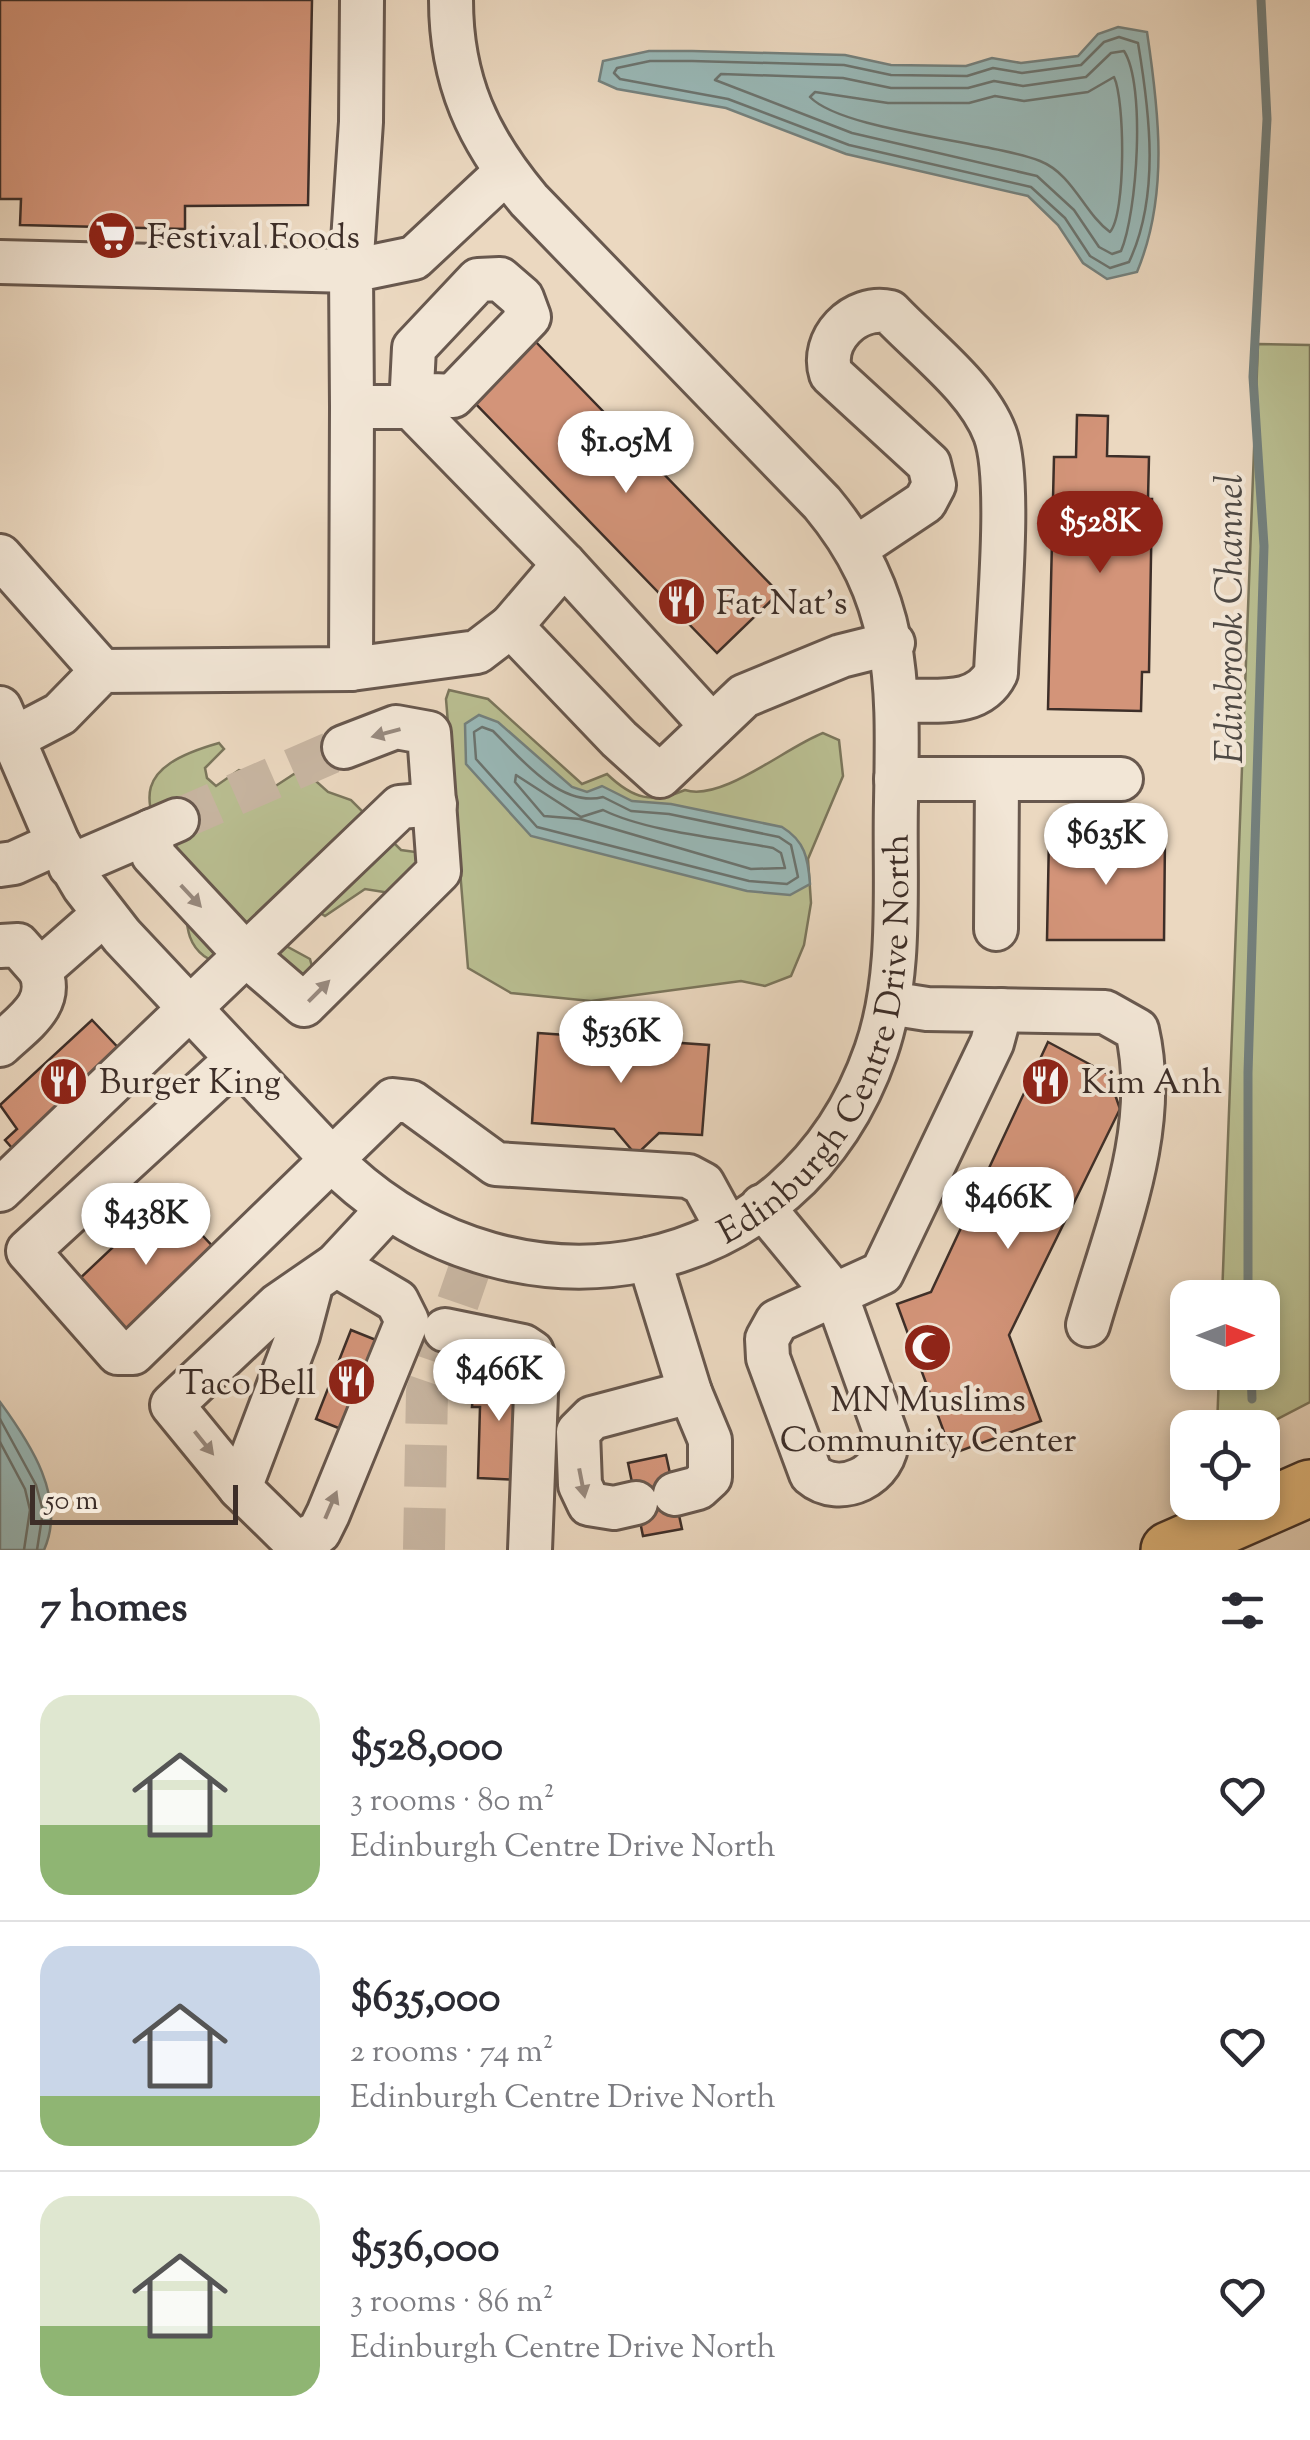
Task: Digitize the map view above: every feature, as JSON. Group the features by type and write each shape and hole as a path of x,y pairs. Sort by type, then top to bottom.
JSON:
{"highway":[{"path":"1169,1550 1310,1488"}],"street":[{"path":"350,670 351,271 361,122 362,0"},
{"name":"Edinburgh Centre Drive North","path":"8,722 64,854 104,914 329,1158 388,1210 451,1244 516,1263 582,1268 650,1259 744,1217 808,1165 851,1106 876,1051 889,1003 897,701 892,643 878,592 856,548 822,502 506,172 467,106 452,42 451,0"},
{"path":"0,262 351,271 414,258 506,172"},
{"path":"856,548 925,502 934,485 928,464 831,374 826,358 830,342 862,313 876,309 890,312 976,402 996,435 1002,487 996,673 988,690 975,698 897,701"},
{"path":"352,407 412,400 712,726"},
{"path":"934,485 1002,487"},
{"path":"0,556 102,671"},
{"path":"8,722 60,714 102,671 350,670 477,652 511,626 564,564"},
{"path":"511,626 618,739 660,776 744,696 841,656 892,643"},
{"path":"0,865 64,854 164,825 153,855 246,955 304,1006 439,871 418,805 428,733 396,727 344,748"},
{"path":"996,929 997,779"},
{"path":"896,780 1121,780"},
{"path":"0,1190 246,955 418,805"},
{"path":"40,970 104,914"},
{"path":"0,946 18,945 46,983 39,1008 0,1045"},
{"path":"889,1003 927,1010 1105,1012 1136,1030 1142,1054 1140,1144 1088,1324"},
{"path":"237,1059 28,1251 118,1353 133,1353 329,1158 393,1100 410,1102 496,1164 688,1176 744,1217 837,1297 871,1282 891,1258 992,1043 1001,1010"},
{"path":"324,1274 397,1302 407,1321 319,1532 301,1541 290,1537 240,1488 172,1404 278,1305 324,1274 388,1210"},
{"path":"650,1259 690,1392 710,1440 710,1478 698,1488 614,1508 588,1504 580,1485 578,1432 592,1418 690,1392"},
{"path":"240,1488 324,1274"},
{"path":"445,1330 522,1346 532,1352 538,1368 530,1550"}],"green space":[{"path":"1258,344 1310,345 1310,1402 1280,1418 1280,1410 1218,1410 1218,1390 1280,1390 1280,1280 1223,1280"},
{"path":"449,690 488,699 582,784 607,774 643,797 717,788 823,733 839,740 843,776 808,859 811,903 804,945 791,976 765,986 741,981 591,1001 511,993 468,968 446,699"},
{"path":"219,743 224,749 205,768 207,778 216,786 239,770 257,774 271,789 294,774 308,774 328,792 351,800 401,850 423,853 422,898 365,889 325,916 314,909 277,941 310,959 315,978 243,972 204,956 189,935 182,893 153,819 150,800 152,784 163,769 185,755"}],"water":[{"path":"1118,27 1147,32 1159,153 1154,213 1137,272 1107,279 1083,263 1058,225 1028,196 846,154 726,108 617,89 599,81 603,61 649,51 845,55 891,65 966,66 992,58 1021,63 1078,56 1098,34"},
{"path":"479,715 498,722 572,787 587,792 602,786 632,801 671,804 782,827 804,851 810,884 790,895 747,891 531,836 466,764 465,724"},
{"path":"0,1402 33,1453 48,1491 50,1530 44,1550 0,1550"}],"building":[{"path":"0,0 312,0 308,205 185,206 185,229 20,225 21,199 0,199"},
{"path":"534,340 779,593 717,653 472,400"},
{"path":"1077,415 1108,416 1107,456 1149,457 1149,672 1142,672 1141,711 1048,709 1054,457 1076,457"},
{"path":"1165,835 1164,940 1047,940 1049,836"},
{"name":"Burger King","path":"92,1020 127,1057 20,1157 5,1140 17,1129 0,1105"},
{"path":"538,1033 709,1045 702,1135 659,1133 636,1155 614,1129 532,1123"},
{"path":"1048,1042 1108,1074 1120,1109 1009,1335 1041,1421 952,1454 897,1304 931,1292"},
{"path":"166,1197 218,1252 127,1338 75,1283"},
{"name":"Taco Bell","path":"351,1330 386,1344 351,1433 316,1419"},
{"path":"480,1370 523,1372 518,1480 478,1478 480,1407 472,1407 473,1393 479,1393"},
{"path":"666,1455 682,1529 643,1536 628,1463"}],"waterway":[{"name":"Edinbrook Channel","path":"1248,1280 1248,1073 1264,546 1253,377 1267,119 1261,0"},
{"name":"Edinbrook Channel","path":"1252,1390 1252,1399"}],"tunnel":[{"path":"177,820 344,747"},
{"path":"424,1550 427,1392 475,1253"}],"place":[{"name":"Festival Foods","path":"112,236"},
{"name":"Fat Nat's","path":"681,602"},
{"name":"Burger King","path":"64,1081"},
{"name":"Kim Anh","path":"1046,1081"},
{"name":"MN Muslims Community Center","path":"928,1347"},
{"name":"Taco Bell","path":"351,1382"}]}
